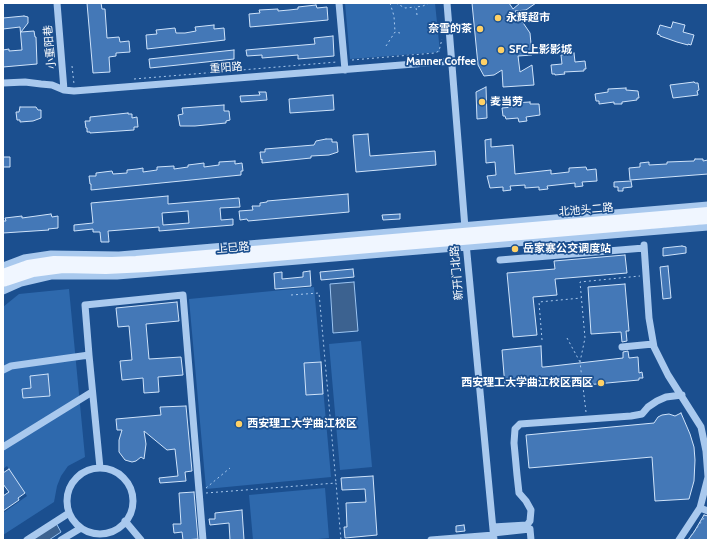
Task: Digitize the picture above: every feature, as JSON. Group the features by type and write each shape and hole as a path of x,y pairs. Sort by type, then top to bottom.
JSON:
{"main road":[{"name":"北池头二路","path":"466,236 708,212"},
{"name":"北池头二路","path":"466,236 708,219"},
{"name":"上巳路","path":"3,274 28,265 54,261 124,262 466,236"},
{"name":"上巳路","path":"3,282 33,272 63,268 123,269 466,236"}],"street":[{"name":"小重阳巷","path":"57,3 64,90"},
{"path":"339,3 345,70"},
{"name":"新开门北路","path":"447,3 493,534"},
{"name":"重阳路","path":"3,84 25,82 52,85 64,90 74,91 452,61"},
{"path":"3,291 21,283 51,276 117,276 466,236 708,205"},
{"path":"3,266 24,258 51,254 119,255 466,236 708,227"},
{"path":"500,260 644,246 649,318 653,344 668,375 701,427 706,451 708,477 700,508 679,540"},
{"path":"100,468 85,305 183,295 203,540"},
{"path":"622,347 653,344"},
{"path":"3,370 11,366 89,355"},
{"path":"3,447 92,392"},
{"path":"493,534 527,525 530,521 531,512 529,505 519,493 514,443 515,429 520,424 642,414 648,407 657,401 666,397 682,395"},
{"path":"100,468 110,470 127,482 131,491 132,502 130,512 125,521 118,528 99,534 81,528 74,521 69,513 67,495 70,486 82,473 91,469 100,468"},
{"path":"700,508 707,514"},
{"path":"27,540 69,513"},
{"path":"125,521 141,540"},
{"path":"61,540 81,528"},
{"path":"431,540 530,529 531,540"}],"path":[{"path":"386,46 396,32 394,16 390,3"},
{"path":"396,3 404,8 423,6 429,3"},
{"path":"416,7 417,15"},
{"path":"396,32 400,33"},
{"path":"129,79 435,53 439,51 442,39"},
{"path":"72,66 74,84"},
{"path":"587,419 580,362 585,338 580,282 646,276"},
{"path":"290,295 319,293 341,540"},
{"path":"542,340 539,302 581,298"},
{"path":"567,338 580,362"},
{"path":"199,493 230,468"},
{"path":"199,493 336,483"},
{"path":"688,540 707,514"}],"shaded area":[{"path":"345,3 435,3 440,52 350,59"},
{"path":"354,282 358,331 333,333 330,284"},
{"path":"314,287 331,477 206,489 189,299"},
{"path":"69,289 85,457 68,466 61,476 57,486 54,502 3,535 3,513 27,496 7,466 3,469 3,307 19,294"},
{"path":"361,341 372,467 340,470 329,344"},
{"path":"325,488 329,538 308,540 253,540 249,495"},
{"path":"56,523 61,532 49,540 31,540"}],"building":[{"path":"87,3 101,3 102,9 105,9 107,38 119,37 120,42 129,41 130,52 116,53 116,56 109,57 110,72 93,73"},
{"path":"472,3 509,3 513,9 520,3 536,3 526,10 515,11 530,33 532,55 518,56 520,72 532,65 534,85 503,87 502,70 494,75 484,76 478,65"},
{"path":"316,5 317,8 327,7 328,20 250,27 249,14 260,13 259,10 278,9 278,11"},
{"path":"28,17 28,23 21,32 34,31 36,37 37,64 3,67 3,50 22,50 20,27 3,29 3,18"},
{"path":"673,22 685,25 683,32 694,35 691,45 677,42 657,34 660,25 671,28"},
{"path":"214,25 214,29 224,28 225,40 147,49 146,35 157,34 156,30 175,28 176,33 185,33 196,31 195,27"},
{"path":"333,36 334,56 298,59 298,55 262,58 262,55 247,56 246,50 315,44 314,38"},
{"path":"234,50 234,59 150,68 149,59"},
{"path":"574,53 575,62 585,61 586,69 584,69 584,71 564,72 565,74 555,75 552,74 551,65 562,64 561,55"},
{"path":"694,82 698,83 698,95 673,98 670,85"},
{"path":"486,87 487,118 477,119 476,92"},
{"path":"626,88 626,90 638,91 639,98 637,98 637,100 622,102 622,104 614,104 614,102 599,104 599,101 596,101 595,94 608,92 608,89"},
{"path":"259,92 266,92 267,100 241,102 240,96 260,95"},
{"path":"333,95 334,110 290,113 289,99"},
{"path":"530,102 530,104 539,104 540,115 526,117 527,121 519,122 518,118 506,119 505,116 503,116 502,108 513,107 513,103"},
{"path":"224,105 224,111 229,111 230,120 226,121 226,123 180,126 178,115 183,114 182,108"},
{"path":"20,107 36,107 38,110 41,110 41,118 33,121 20,122 20,120 17,120 16,112 19,112"},
{"path":"128,113 132,114 132,118 137,117 138,127 134,127 134,130 87,132 85,121 90,121 90,117"},
{"path":"368,134 370,156 435,151 436,165 356,172 353,135"},
{"path":"332,139 332,142 337,142 338,152 329,155 311,156 311,158 262,163 260,152 265,152 265,149 314,145 316,141"},
{"path":"491,139 491,147 513,145 515,174 551,170 551,174 569,172 569,168 586,167 587,170 596,169 597,181 582,182 583,186 575,187 575,183 547,186 548,189 539,190 539,187 525,188 525,185 510,186 511,190 503,191 503,187 490,188 487,176 496,175 495,162 486,163 485,140"},
{"path":"3,157 10,157 10,167 3,167"},
{"path":"695,159 703,159 703,161 708,160 708,174 630,180 629,168 640,167 640,163 649,162 649,165 667,164 667,162 694,161"},
{"path":"235,161 235,164 242,163 243,171 241,171 241,175 91,190 89,176 96,176 96,173 112,171 113,174 127,173 127,170 143,168 143,172 157,170 157,167 174,166 174,169 204,163 204,167 219,165 219,162"},
{"path":"631,181 632,187 623,188 623,191 618,191 618,187 614,187 614,182"},
{"path":"348,194 349,212 248,221 247,219 240,220 239,211 253,210 252,206 260,206 260,203 267,201"},
{"path":"168,196 168,204 239,198 240,207 220,208 221,220 233,219 233,225 159,231 159,227 108,231 109,242 101,242 100,232 93,232 93,229 74,231 74,225 93,223 91,203","holes":["188,211 189,223 163,225 162,213"]},
{"path":"51,214 52,217 58,216 58,228 3,233 3,221 6,221 5,218 22,216 22,218"},
{"path":"400,214 400,219 383,220 382,215"},
{"path":"686,247 686,253 663,256 663,248"},
{"path":"625,255 627,273 555,279 557,295 533,297 537,335 513,337 507,273 555,269 554,261"},
{"path":"668,266 671,298 663,299 660,267"},
{"path":"353,269 354,277 321,280 320,272"},
{"path":"310,271 311,286 275,289 274,273 282,272 282,279 303,277 303,272"},
{"path":"625,284 629,331 626,331 627,341 622,342 621,332 591,334 588,287"},
{"path":"177,302 179,321 146,324 149,359 181,357 183,375 158,377 159,392 144,393 143,378 122,380 120,361 132,360 129,326 118,327 116,308"},
{"path":"541,346 542,367 623,358 623,352 628,351 629,358 638,357 639,373 642,372 643,378 639,378 639,380 586,385 585,380 505,387 502,350"},
{"path":"321,362 323,394 306,395 304,363"},
{"path":"48,374 50,396 23,398 22,389 31,388 30,376"},
{"path":"186,406 192,471 185,472 186,481 160,483 159,478 178,476 175,449 167,450 144,431 146,444 144,459 141,457 132,462 125,460 119,452 119,440 122,430 117,430 116,419 161,415 160,407"},
{"path":"681,413 694,447 694,481 689,499 655,501 652,457 529,468 526,435 654,423 658,417 662,415 669,414 675,416"},
{"path":"9,469 25,493 18,498 19,500 3,511 3,496 9,492 3,484 3,473"},
{"path":"373,476 377,535 345,538 344,527 347,527 346,503 366,502 365,489 342,490 341,478"},
{"path":"194,492 198,539 183,540 182,532 174,533 173,524 181,524 179,493"},
{"path":"242,510 244,540 230,540 229,523 210,525 209,519 215,519 215,513"},
{"path":"704,515 708,516 708,540 688,540 694,532"},
{"path":"464,525 465,531 456,532 456,526"}],"place":[{"name":"永辉超市","path":"498,18"},
{"name":"奈雪的茶","path":"480,29"},
{"name":"SFC上影影城","path":"501,50"},
{"name":"Manner Coffee","path":"484,62"},
{"name":"麦当劳","path":"482,102"},
{"name":"岳家寨公交调度站","path":"515,249"},
{"name":"西安理工大学曲江校区西区","path":"601,383"},
{"name":"西安理工大学曲江校区","path":"239,424"}]}
